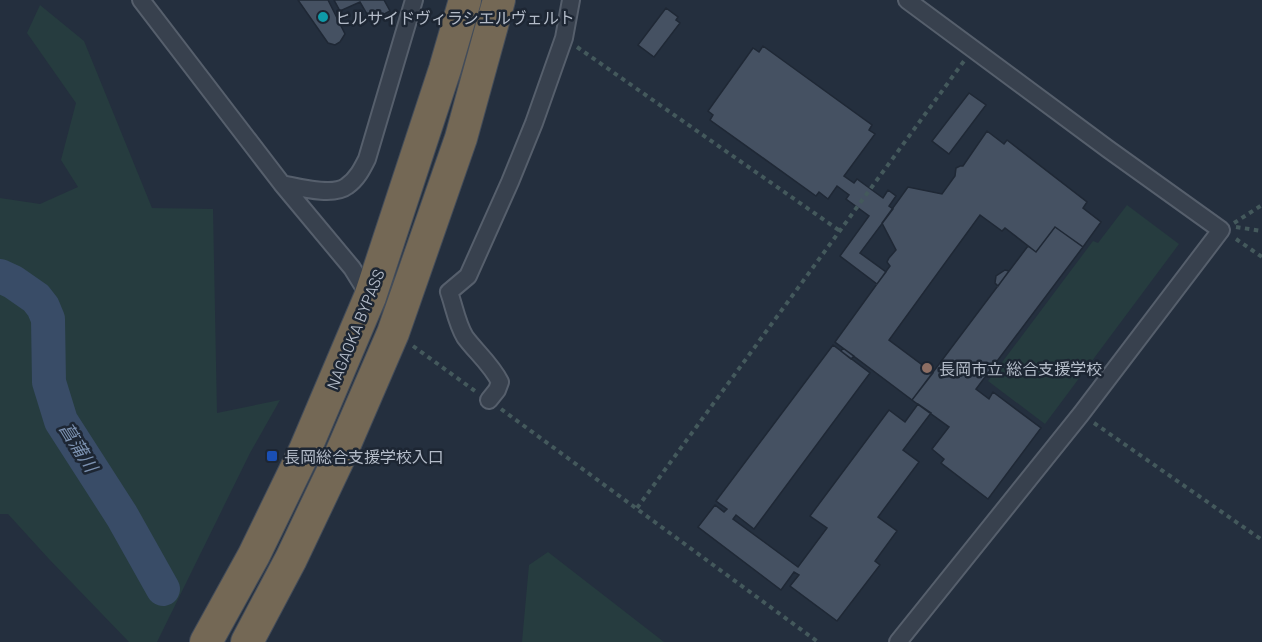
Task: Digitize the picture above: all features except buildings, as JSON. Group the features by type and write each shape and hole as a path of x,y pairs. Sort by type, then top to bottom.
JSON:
{"highway":[{"name":"NAGAOKA BYPASS","path":"206,642 254,555 305,450 370,297 445,69 465,0"},
{"name":"NAGAOKA BYPASS","path":"247,642 291,559 339,458 393,333 460,138 499,0"}],"street":[{"path":"141,0 282,184 352,268 370,297"},
{"path":"282,184 334,191 346,188 357,177 367,159 414,0"},
{"path":"489,400 500,382 460,328 449,292 468,276 510,182 564,38 571,0"},
{"path":"898,642 1081,414 1221,230 907,0"}],"path":[{"path":"564,38 840,231"},
{"path":"637,508 974,48"},
{"path":"1262,205 1230,225 1262,231"},
{"path":"1221,230 1262,258"},
{"path":"393,333 489,400 818,642"},
{"path":"1081,414 1262,540"}],"green space":[{"path":"40,5 84,41 152,208 213,209 217,413 280,400 250,453 157,642 129,642 8,514 0,514 0,198 40,204 78,187 61,160 76,103 27,33"},
{"path":"1127,205 1179,244 1045,424 988,381 1093,241 1098,243"},
{"path":"548,552 664,642 522,642 529,565"}],"waterway":[{"name":"菖蒲川","path":"0,276 36,298 43,307 48,319 49,382 61,421 122,516 163,589"}],"place":[{"name":"ヒルサイドヴィラシエルヴェルト","path":"323,17"},
{"name":"長岡市立 総合支援学校","path":"927,368"},
{"name":"長岡総合支援学校入口","path":"272,456"}]}
